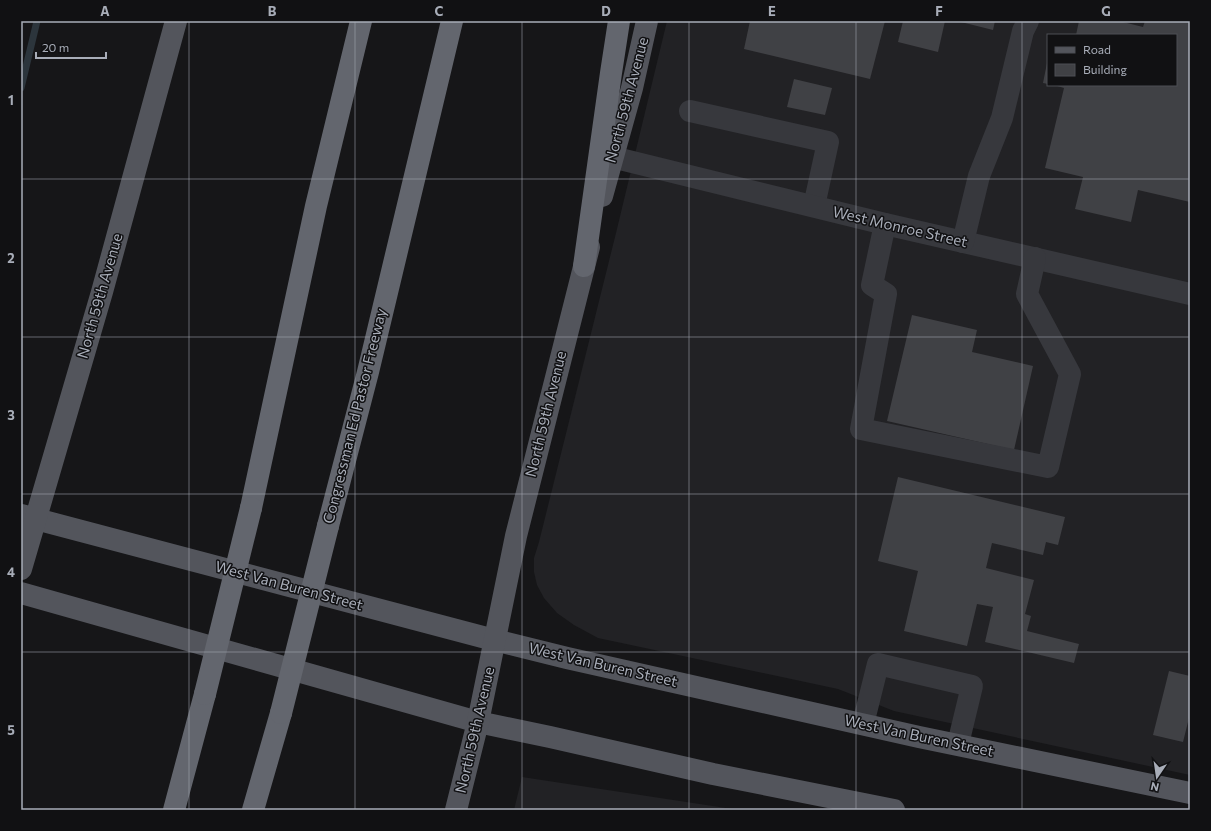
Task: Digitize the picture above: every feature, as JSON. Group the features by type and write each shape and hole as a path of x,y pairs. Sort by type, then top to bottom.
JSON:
{"highway":[{"path":"174,810 205,694 251,508 316,206 361,21"},
{"name":"Congressman Ed Pastor Freeway","path":"253,810 281,713 368,372 452,21"},
{"path":"584,266 619,21"}],"main road":[{"name":"North 59th Avenue","path":"21,569 28,517 102,292 176,21"},
{"name":"North 59th Avenue","path":"456,810 478,722 516,536 612,157 632,88 647,21"},
{"name":"West Van Buren Street","path":"28,517 567,658 863,724 1190,793"},
{"path":"21,593 478,722 713,774 894,810"}],"street":[{"path":"963,242 979,176 1002,118 1023,31 1028,21"},
{"path":"690,111 828,142 814,206"},
{"name":"West Monroe Street","path":"612,157 885,224 1190,294"},
{"path":"885,224 872,285 886,294 861,428 1048,466 1070,374 1028,294 1035,258"},
{"path":"863,724 878,664 972,686 958,744"}],"shaded area":[{"path":"667,21 1190,21 1190,775 894,711 838,689 598,638 574,625 557,613 544,598 537,585 534,572 534,558"},
{"path":"522,777 739,810 514,810"}],"building":[{"path":"750,21 885,21 870,79 744,49"},
{"path":"903,21 945,21 938,52 898,42"},
{"path":"957,21 995,21 993,30"},
{"path":"1079,21 1119,21 1143,27 1145,21 1190,21 1190,202 1138,190 1131,222 1075,209 1083,177 1045,168 1064,88 1057,86 1177,86 1177,34 1076,34"},
{"path":"1047,63 1047,84 1043,83"},
{"path":"794,79 832,88 825,115 787,107"},
{"path":"912,315 977,330 972,352 1033,366 1014,450 887,421"},
{"path":"898,477 1065,517 1058,545 1046,542 1043,555 992,543 986,568 1034,580 1025,614 1031,616 1027,631 1079,644 1074,663 985,642 993,607 977,604 967,646 904,631 918,571 878,561"},
{"path":"1169,671 1190,676 1190,714 1183,742 1153,735"}],"waterway":[{"path":"21,88 37,21"}]}
